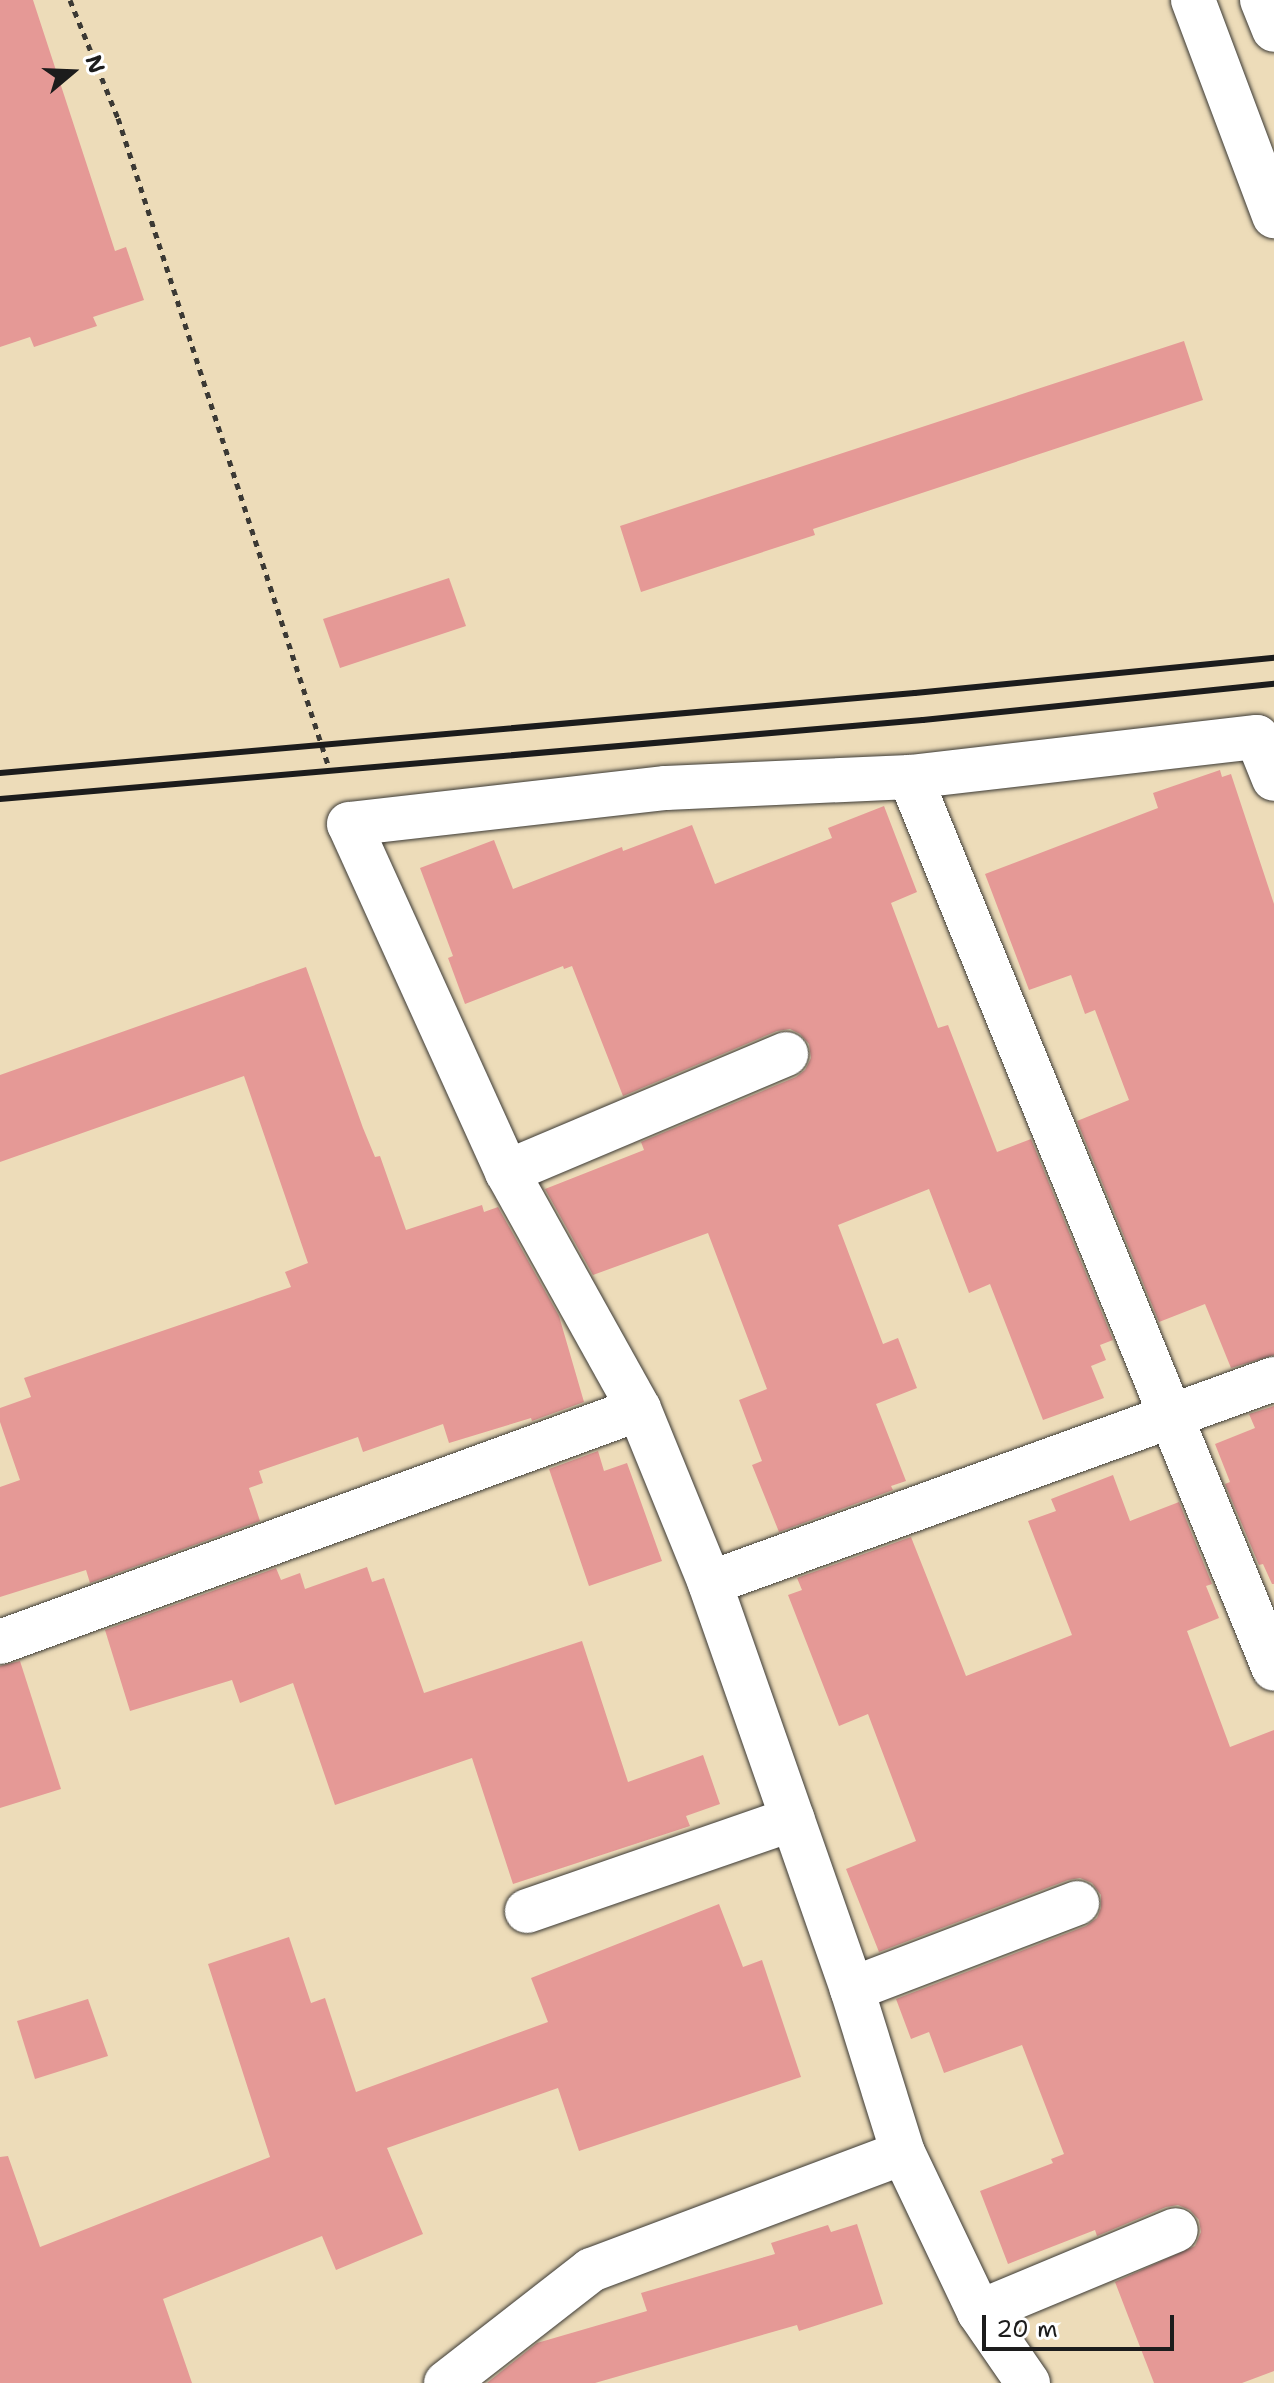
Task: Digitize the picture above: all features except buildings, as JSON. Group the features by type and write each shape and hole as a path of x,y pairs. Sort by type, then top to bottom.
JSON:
{"street":[{"path":"1193,0 1274,216"},
{"path":"1262,0 1274,30"},
{"path":"1028,2383 979,2312 903,2153 852,1989 710,1583 639,1409 507,1172 349,824 666,788 910,777 1257,737 1274,779"},
{"path":"910,777 1274,1669"},
{"path":"507,1172 786,1054"},
{"path":"710,1583 1274,1379"},
{"path":"0,1642 639,1409"},
{"path":"527,1911 793,1819"},
{"path":"852,1989 1077,1903"},
{"path":"446,2383 591,2270 903,2153"},
{"path":"979,2312 1176,2230"}],"path":[{"path":"70,0 118,118 349,824"}],"railway":[{"path":"0,773 915,693 1274,658"},
{"path":"0,799 923,720 1274,684"}]}
